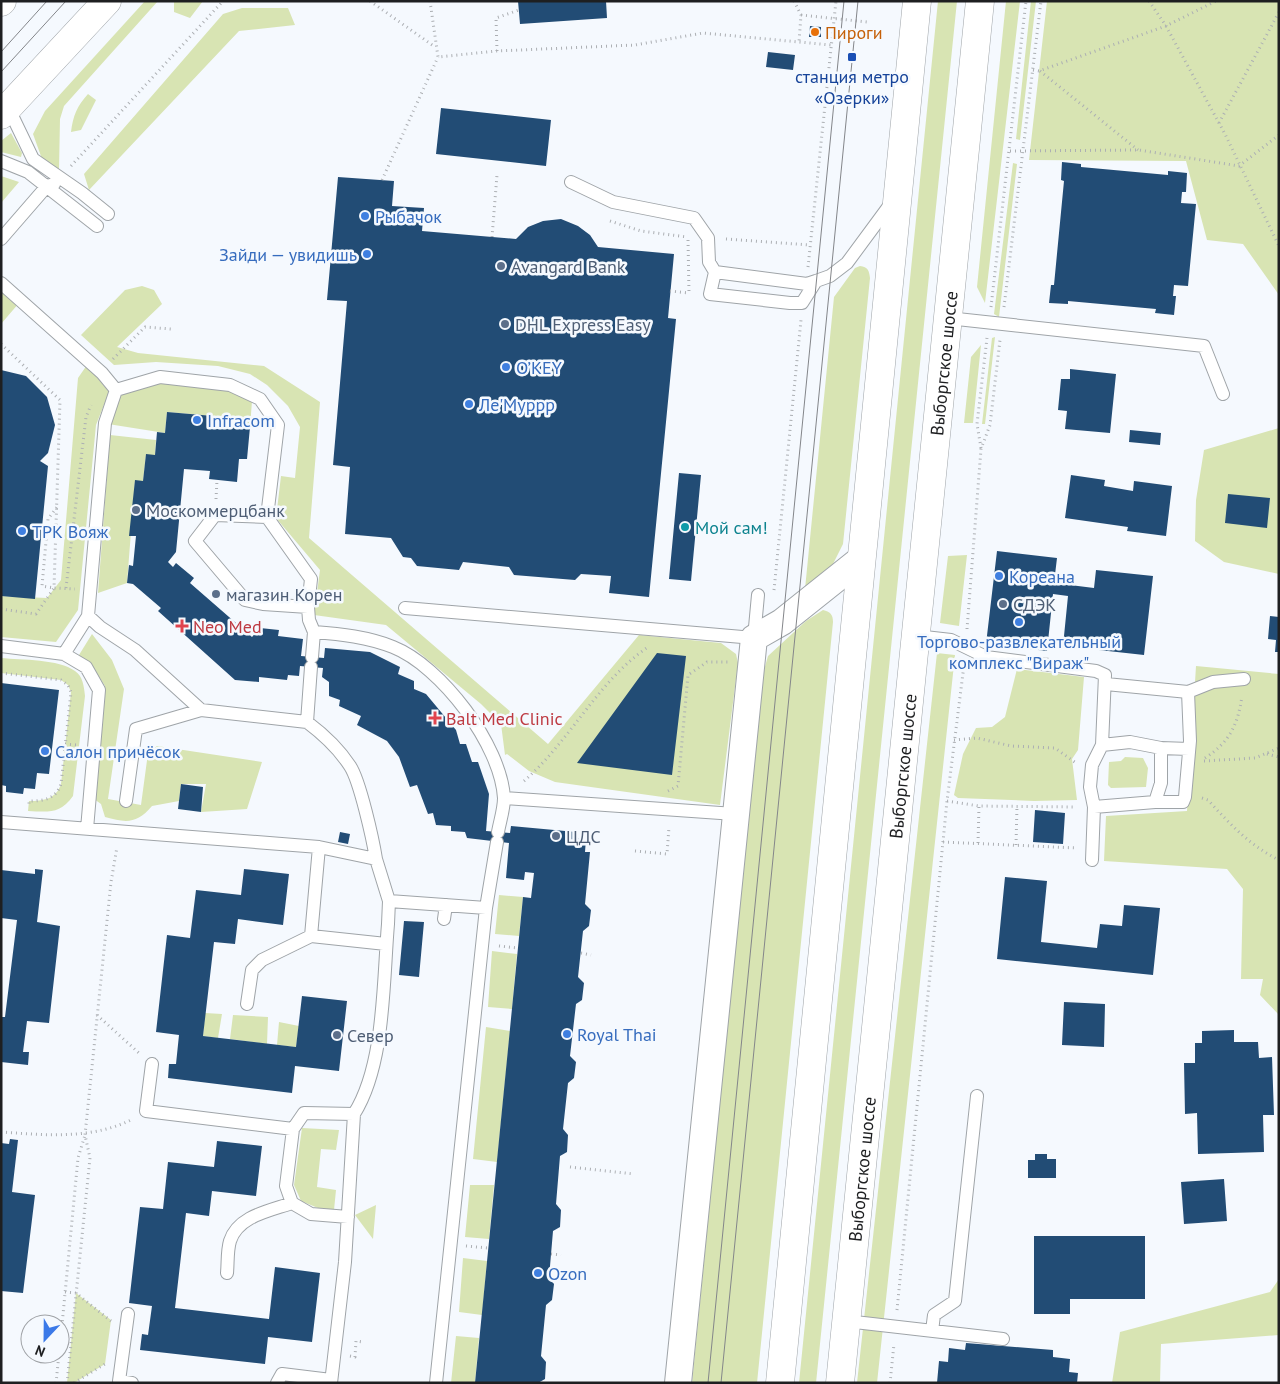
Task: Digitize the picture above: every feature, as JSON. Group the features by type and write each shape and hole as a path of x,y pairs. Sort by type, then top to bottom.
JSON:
{"main road":[{"path":"5,111 107,1"},
{"path":"780,1383 917,1"},
{"name":"Выборгское шоссе","path":"840,1383 980,1"}],"street":[{"path":"678,1383 754,638 782,622 861,559"}],"lane":[{"path":"5,111 33,159 108,214"},
{"path":"1,160 28,172 97,226"},
{"path":"1,239 47,186 64,181"},
{"path":"571,182 613,202 694,218 708,238 709,262 715,272 710,294 802,303 816,281"},
{"path":"715,272 807,284 830,276 847,263 898,194"},
{"path":"1,283 102,373 116,390"},
{"path":"948,318 1204,346 1223,394"},
{"path":"116,390 160,377 230,385 260,399 278,425 267,517 311,578 308,607 309,620 314,632 307,722"},
{"path":"64,654 88,616 105,423 116,390"},
{"path":"267,517 215,515 194,541 245,600 263,604 308,607"},
{"path":"405,608 754,638 758,595"},
{"path":"88,616 100,627 135,650 200,710"},
{"path":"314,632 354,635 394,647 432,672 470,713 495,761 504,798 486,908 436,1383"},
{"path":"916,636 951,640 986,657 1096,671 1105,675 1102,745 1091,768 1090,787 1094,807 1092,854"},
{"path":"1,646 64,654 86,666 99,690 87,829"},
{"path":"1106,684 1188,692 1213,682 1244,679"},
{"path":"1094,807 1155,802 1183,802 1189,749 1188,692"},
{"path":"126,801 136,729 200,710 307,722 334,745 352,767 373,838 376,859 389,901 386,944 375,1066 365,1096 354,1114 345,1262 331,1381 282,1374 277,1383"},
{"path":"1102,745 1130,742 1161,748 1189,749"},
{"path":"1155,802 1161,782 1161,748"},
{"path":"504,798 735,814"},
{"path":"1,822 320,847 376,859"},
{"path":"311,936 320,847"},
{"path":"389,901 486,908"},
{"path":"444,919 446,905"},
{"path":"248,1004 252,970 262,960 311,936 386,944"},
{"path":"152,1064 146,1112 294,1129"},
{"path":"932,1331 934,1315 955,1301 977,1096"},
{"path":"348,1217 311,1214 292,1203 286,1186 294,1129 304,1113 354,1114"},
{"path":"227,1273 229,1243 236,1228 250,1218 292,1203"},
{"path":"128,1314 119,1381 132,1383"},
{"path":"846,1321 1003,1339"}],"path":[{"path":"64,181 72,164 223,1"},
{"path":"370,1 436,47"},
{"path":"382,180 438,57 431,1"},
{"path":"794,1 801,15 799,42"},
{"path":"982,449 977,424 1026,1"},
{"path":"890,1383 947,801 966,647 982,449 990,425 1041,1"},
{"path":"1149,1 1166,26 1219,123 1279,246"},
{"path":"1039,71 1166,26 1216,1"},
{"path":"497,51 496,18 519,10"},
{"path":"1219,123 1279,12"},
{"path":"801,15 867,22"},
{"path":"438,57 497,51 635,45 702,33 831,45"},
{"path":"1033,70 1039,71 1139,150"},
{"path":"1010,151 1139,150 1239,166 1279,135"},
{"path":"492,237 498,175"},
{"path":"641,232 688,237 689,293"},
{"path":"708,238 810,245"},
{"path":"670,292 710,294"},
{"path":"66,588 86,417 102,373 108,363 145,327 171,329"},
{"path":"1,344 60,400 54,588 36,614 1,609"},
{"path":"56,507 48,519 42,586 90,590"},
{"path":"504,798 539,768 628,660 648,646 656,646"},
{"path":"639,807 678,786 688,675 707,662 730,662"},
{"path":"1,673 61,680 68,685 71,692 58,792 51,798 29,801"},
{"path":"1244,679 1239,717 1231,736 1218,750 1200,761 1255,758 1278,749"},
{"path":"954,740 977,738 1011,746 1054,748 1079,765 1091,768"},
{"path":"65,744 79,745"},
{"path":"1267,754 1279,757"},
{"path":"1185,792 1208,800 1241,836 1258,850 1279,860"},
{"path":"947,801 979,806 1078,807"},
{"path":"978,843 979,806"},
{"path":"1016,845 1017,806"},
{"path":"635,852 667,854 670,810"},
{"path":"63,1314 78,1158 85,1135 111,882 120,831"},
{"path":"943,842 1016,845 1092,854"},
{"path":"580,954 590,955"},
{"path":"97,1015 152,1064"},
{"path":"1,1132 54,1136 85,1135 127,1121 146,1112"},
{"path":"67,1383 90,1158 85,1135"},
{"path":"570,1167 634,1174"},
{"path":"551,1254 561,1255"},
{"path":"65,1292 76,1293 125,1332"},
{"path":"355,1356 356,1342 363,1342"},
{"path":"74,1383 122,1354"},
{"path":"56,1383 58,1364"}],"green space":[{"path":"145,1 158,1 64,106 60,119 59,170 42,159 33,134 45,111"},
{"path":"174,1 203,1 190,18 174,12"},
{"path":"938,1 957,1 816,1383 799,1383"},
{"path":"1006,1 1020,1 985,303 977,287"},
{"path":"1031,1 1036,1 1020,140 1016,139"},
{"path":"1047,1 1279,1 1279,295 1243,244 1207,240 1186,161 1029,160"},
{"path":"242,8 288,8 295,25 239,31 89,190 84,174 223,14"},
{"path":"88,94 96,100 81,130 71,132 76,112"},
{"path":"11,133 22,153 21,157 1,152 1,141"},
{"path":"1013,163 1017,164 999,317 994,314"},
{"path":"1,176 19,182 1,203"},
{"path":"860,266 868,269 870,278 843,544 831,568 805,589 834,297 855,268"},
{"path":"142,286 154,290 162,304 117,347 138,353 264,366 320,402 309,538 548,744 639,635 721,643 736,654 738,663 720,805 555,782 529,771 507,754 505,755 501,724 481,704 386,625 314,615 320,570 276,518 281,476 295,478 300,427 288,406 267,385 250,374 218,366 156,362 114,365 81,335 125,290"},
{"path":"1,287 19,303 1,324"},
{"path":"995,337 985,424 982,424 992,338"},
{"path":"981,345 973,423 964,423 971,357"},
{"path":"87,365 109,392 96,425 78,610 56,642 1,637 1,596 47,598 61,580 78,378"},
{"path":"161,380 228,389 252,401 250,427 224,425 225,417 167,412 165,433 108,424 119,393"},
{"path":"1279,428 1279,574 1224,562 1195,541 1196,500 1204,450"},
{"path":"110,435 156,440 155,455 146,455 143,481 135,481 127,583 98,593"},
{"path":"967,555 959,626 940,623 948,556"},
{"path":"823,610 831,614 833,622 757,1383 692,1383 762,677 768,656 806,621"},
{"path":"92,634 112,660 124,689 108,799 141,805 148,753 157,746 262,762 247,809 201,812 206,784 181,784 179,801 152,806 147,812 131,821 105,817 101,804 94,799 105,686 91,664 79,655"},
{"path":"937,653 955,655 877,1383 857,1383"},
{"path":"1,658 60,664 78,673 84,685 85,696 73,796 63,806 54,811 28,811 29,801 53,796 61,784 71,692 68,685 61,680 1,673"},
{"path":"1196,666 1279,674 1279,1015 1260,995 1263,979 1241,979 1243,889 1227,869 1104,861 1106,816 1187,811"},
{"path":"1017,669 1084,677 1078,750 1072,759 1077,800 1034,801 958,798 954,795 963,754 976,728 992,727 1005,717"},
{"path":"1125,757 1143,758 1148,768 1146,787 1111,788 1108,785 1109,762 1121,761"},
{"path":"499,895 523,897 519,936 495,934"},
{"path":"492,951 517,954 512,1009 488,1007"},
{"path":"205,1013 222,1014 218,1038 203,1036"},
{"path":"233,1015 268,1017 267,1044 230,1039"},
{"path":"279,1022 299,1026 296,1047 277,1045"},
{"path":"486,1027 510,1031 497,1162 473,1159"},
{"path":"302,1128 339,1130 336,1150 321,1149 317,1187 336,1190 334,1210 318,1208 301,1201 294,1185"},
{"path":"470,1185 494,1185 489,1239 465,1237"},
{"path":"376,1205 373,1239 355,1215"},
{"path":"463,1258 487,1261 482,1315 459,1312"},
{"path":"1279,1279 1279,1335 1161,1344 1160,1383 1112,1383 1120,1332 1270,1292"},
{"path":"76,1293 111,1320 105,1364 74,1383 67,1383"},
{"path":"456,1336 479,1338 475,1383 451,1383"}],"building":[{"path":"518,1 606,1 607,18 520,24"},
{"name":"Пироги","path":"810,26 821,27 821,37 809,37"},
{"path":"768,52 795,55 793,70 766,67"},
{"path":"441,108 551,120 546,166 436,154"},
{"path":"1062,162 1081,164 1081,167 1168,175 1168,171 1187,173 1186,192 1182,192 1181,203 1196,204 1188,286 1174,285 1173,296 1176,296 1174,315 1155,313 1156,309 1068,301 1068,304 1049,303 1051,285 1054,285 1064,181 1061,180"},
{"name":"O’KEY","path":"338,177 394,181 392,206 424,208 422,231 516,239 528,227 543,221 561,219 578,226 590,235 598,247 674,254 668,318 676,319 649,597 609,593 611,576 581,574 575,580 514,575 509,567 463,562 459,570 417,566 411,558 403,557 391,538 345,534 350,467 333,465 347,301 327,300"},
{"path":"1070,369 1116,374 1110,433 1065,429 1067,411 1058,410 1061,379 1070,379"},
{"name":"ТРК Вояж","path":"1,370 26,376 47,397 55,425 48,453 40,461 48,466 35,599 1,596"},
{"path":"167,412 225,417 224,425 250,427 247,459 239,459 237,482 209,479 210,471 184,469 176,552 168,562 173,567 176,563 194,578 190,583 252,637 260,628 279,630 278,636 303,639 301,656 324,658 325,648 370,652 400,667 398,674 414,681 414,689 426,694 456,730 460,744 466,744 472,762 478,762 489,794 486,831 510,833 511,826 576,832 575,838 586,839 585,852 590,852 585,904 591,910 589,926 583,931 578,977 584,983 582,1000 576,1004 570,1056 576,1062 574,1078 568,1083 563,1129 568,1135 567,1152 560,1156 556,1204 561,1210 560,1227 553,1231 549,1278 554,1284 552,1300 546,1305 541,1356 546,1362 545,1379 538,1383 475,1383 523,897 531,898 534,873 525,872 524,880 506,878 509,843 467,838 465,832 451,831 451,826 436,825 433,813 428,814 417,785 410,787 399,757 387,741 357,725 361,716 339,706 340,700 329,696 329,682 322,677 323,668 300,666 299,676 288,675 287,680 259,677 259,682 235,680 158,611 161,608 133,584 127,583 129,565 133,566 136,536 129,536 135,480 143,481 146,454 155,455 157,432 165,433"},
{"path":"1130,430 1161,433 1160,445 1129,442"},
{"name":"Мой сам!","path":"679,473 701,475 691,581 669,579"},
{"path":"1071,475 1105,480 1104,486 1133,491 1134,481 1172,486 1166,536 1127,531 1128,527 1065,518"},
{"path":"1228,494 1270,498 1267,528 1225,523"},
{"path":"997,551 1057,558 1054,583 1094,588 1096,570 1153,576 1144,655 1063,646 1068,596 1053,594 1047,651 986,644"},
{"path":"1270,616 1279,617 1279,652 1275,652 1276,640 1268,639"},
{"path":"657,653 686,656 672,775 577,763"},
{"path":"1,683 59,690 49,774 37,773 35,789 24,788 23,794 6,792 6,786 1,785"},
{"path":"181,784 203,787 201,812 178,809"},
{"path":"1035,810 1065,813 1063,844 1033,842"},
{"path":"340,832 350,834 348,844 338,842"},
{"path":"35,869 43,870 37,922 60,926 49,1023 27,1021 23,1052 29,1052 28,1065 1,1062 1,1017 5,1017 17,920 1,918 1,870 35,874"},
{"path":"244,869 289,874 283,925 238,919 235,944 214,942 203,1036 296,1047 302,996 347,1001 339,1071 295,1066 292,1093 168,1078 169,1064 176,1064 179,1035 156,1032 167,935 190,938 196,890 241,895"},
{"path":"1005,877 1047,881 1041,942 1097,948 1100,924 1122,926 1124,905 1160,908 1153,975 997,959"},
{"path":"404,921 424,922 419,977 399,975"},
{"path":"1064,1002 1105,1004 1104,1047 1062,1045"},
{"path":"1234,1030 1234,1042 1258,1042 1259,1058 1272,1057 1274,1115 1263,1115 1264,1152 1198,1154 1197,1113 1185,1114 1184,1063 1195,1063 1195,1043 1202,1043 1202,1031"},
{"path":"10,1139 18,1140 12,1192 35,1195 23,1293 1,1291 1,1143 9,1144"},
{"path":"217,1141 262,1146 256,1196 212,1191 209,1216 186,1213 175,1308 269,1319 275,1267 320,1273 312,1342 268,1337 265,1364 140,1350 142,1334 148,1335 152,1306 129,1303 140,1207 163,1209 168,1162 214,1167"},
{"path":"1035,1154 1047,1154 1047,1159 1056,1159 1056,1178 1028,1178 1028,1160 1035,1160"},
{"path":"1224,1179 1227,1221 1184,1224 1181,1182"},
{"path":"1034,1236 1145,1236 1145,1299 1070,1299 1070,1314 1034,1314"},
{"path":"966,1343 1053,1350 1053,1357 1070,1359 1069,1372 1078,1373 1077,1383 937,1383 939,1361 948,1362 949,1348 965,1350"}],"tram line":[{"path":"1,52 47,1"},
{"path":"1,72 66,1"},
{"path":"708,1383 844,1"},
{"path":"721,1383 858,1"}],"place":[{"name":"Пироги","path":"815,32"},
{"name":"станция метро «Озерки»","path":"852,57"},
{"name":"Рыбачок","path":"365,216"},
{"name":"Зайди — увидишь","path":"367,254"},
{"name":"Avangard Bank","path":"501,266"},
{"name":"DHL Express Easy","path":"505,324"},
{"name":"O’KEY","path":"506,367"},
{"name":"Ле'Муррр","path":"469,404"},
{"name":"Infracom","path":"197,420"},
{"name":"Москоммерцбанк","path":"136,510"},
{"name":"Мой сам!","path":"685,527"},
{"name":"ТРК Вояж","path":"22,531"},
{"name":"Кореана","path":"999,576"},
{"name":"магазин Корен","path":"216,594"},
{"name":"СДЭК","path":"1003,604"},
{"name":"Торгово-развлекательный комплекс \"Вираж\"","path":"1019,622"},
{"name":"Neo Med","path":"182,626"},
{"name":"Balt Med Clinic","path":"435,718"},
{"name":"Салон причёсок","path":"45,751"},
{"name":"ЦДС","path":"556,836"},
{"name":"Royal Thai","path":"567,1034"},
{"name":"Север","path":"337,1035"},
{"name":"Ozon","path":"538,1273"}]}
